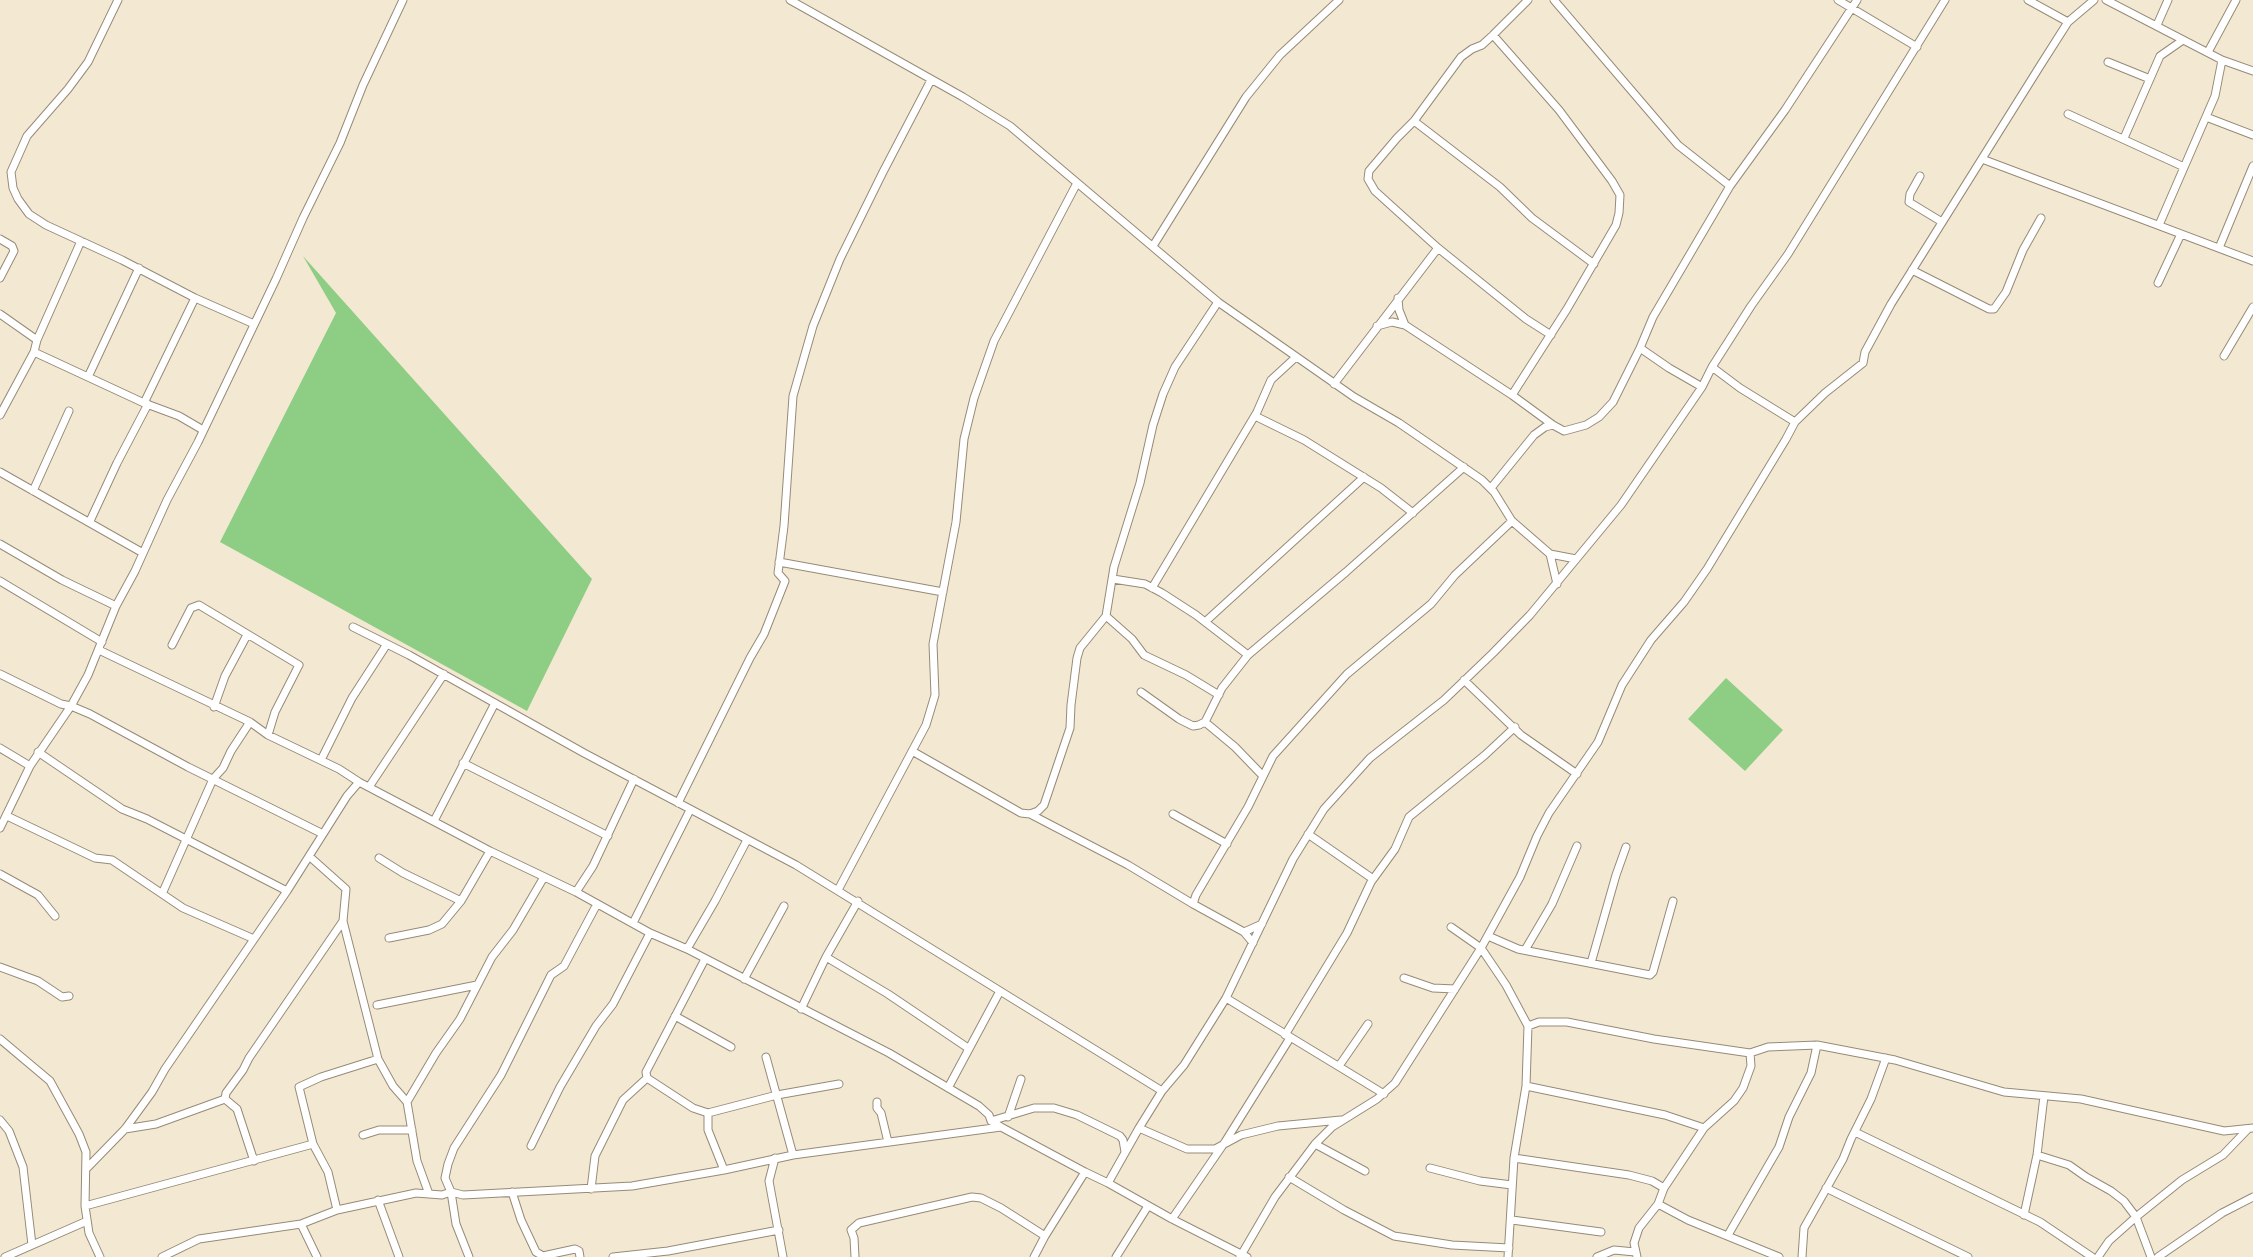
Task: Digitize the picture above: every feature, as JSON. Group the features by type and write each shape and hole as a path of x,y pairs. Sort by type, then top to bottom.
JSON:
{"street":[{"path":"118,0 88,62 68,90 27,136 11,172 15,193 29,214 46,225 138,268 195,298 254,324"},
{"path":"0,828 38,752 72,706 99,650 116,606 167,500 204,430 340,143 362,85 403,0"},
{"path":"790,0 963,97 1010,126 1218,302 1334,384 1399,422 1464,466 1491,488 1512,521 1550,554 1576,559"},
{"path":"1154,246 1246,97 1280,55 1339,0"},
{"path":"1528,0 1482,45 1461,57 1414,121 1369,171 1368,179 1375,191 1438,248 1526,319 1551,335"},
{"path":"1554,0 1678,144 1730,186"},
{"path":"1838,0 1917,47"},
{"path":"1377,326 1392,322 1405,325 1564,431 1586,425 1599,417 1613,402 1653,317 1730,186 1785,110 1856,0"},
{"path":"1108,1182 1162,1091 1184,1064 1226,998 1293,859 1324,809 1358,770 1444,700 1505,642 1621,505 1702,387 1712,367 1751,306 1788,254 1945,0"},
{"path":"2028,0 2068,22"},
{"path":"99,650 214,707 250,722 268,735 320,760 490,851 576,892 650,932 687,949 889,1053 978,1106 988,1115 990,1122 1085,1172 1108,1182 1148,1206 1243,1256 1289,1176 1316,1144 1332,1127 1384,1094 1395,1083 1488,936 1520,877 1549,813 1598,742 1622,685 1651,640 1684,602 1707,569 1786,440 1795,422 1825,393 1863,363 1865,352 1873,335 1912,270 2068,22 2094,0"},
{"path":"2106,0 2222,60 2253,71"},
{"path":"2157,25 2168,0"},
{"path":"2208,52 2236,0"},
{"path":"1493,35 1559,110 1612,181 1620,195 1616,225 1551,335 1512,396"},
{"path":"2124,138 2160,56 2183,40"},
{"path":"2159,226 2215,96 2222,60"},
{"path":"2108,62 2150,79"},
{"path":"678,803 750,658 764,634 785,581 778,573 784,526 793,396 813,326 840,259 931,80"},
{"path":"2068,114 2184,167"},
{"path":"2206,117 2253,135"},
{"path":"1414,121 1500,187 1532,218 1594,264"},
{"path":"1982,158 2253,261"},
{"path":"2219,248 2253,166"},
{"path":"1920,176 1910,194 1909,202 1942,222"},
{"path":"838,890 926,725 935,695 933,644 956,522 964,440 982,371 994,341 1077,183"},
{"path":"1912,270 1989,309 1994,309 2006,292 2023,250 2041,218"},
{"path":"2158,283 2181,234"},
{"path":"0,239 12,246 14,251 0,278"},
{"path":"0,415 2,402 34,352 37,340 81,241"},
{"path":"1334,384 1438,248"},
{"path":"88,377 138,268"},
{"path":"90,521 195,298"},
{"path":"1398,298 1399,310 1405,325"},
{"path":"912,751 1021,813 1030,814 1038,812 1044,805 1070,728 1071,706 1080,648 1106,616 1114,567 1140,483 1153,425 1163,394 1174,367 1218,302"},
{"path":"2224,356 2253,307"},
{"path":"0,314 37,340"},
{"path":"1640,348 1702,387"},
{"path":"34,352 146,404 179,416 204,430"},
{"path":"1152,588 1255,416 1271,380 1296,357"},
{"path":"1712,367 1740,388 1795,422"},
{"path":"33,491 69,411"},
{"path":"1255,416 1304,440 1396,498 1413,513"},
{"path":"1491,488 1534,435 1545,427 1553,425"},
{"path":"1141,692 1179,719 1193,726 1200,726 1206,722 1218,695 1248,655 1413,513 1464,466"},
{"path":"0,472 90,521 143,553"},
{"path":"1204,622 1364,477"},
{"path":"1193,904 1196,895 1227,844 1273,756 1347,674 1431,604 1454,575 1512,521"},
{"path":"0,544 62,580 116,606"},
{"path":"1550,554 1556,584"},
{"path":"779,562 943,592"},
{"path":"1112,579 1145,584 1204,622 1248,655"},
{"path":"0,581 102,642"},
{"path":"172,644 191,608 198,605 299,665 275,712 268,735"},
{"path":"1106,616 1132,639 1144,655 1186,675 1218,695"},
{"path":"353,627 444,674 690,810 767,849 858,902 1162,1091"},
{"path":"214,707 225,676 247,635"},
{"path":"320,760 352,698 387,644"},
{"path":"0,674 60,704 72,706 322,834"},
{"path":"368,787 444,674"},
{"path":"1464,680 1527,740 1577,774"},
{"path":"434,821 495,703"},
{"path":"162,894 213,779 223,768 231,751 250,722"},
{"path":"1206,722 1235,747 1263,776"},
{"path":"1172,1219 1225,1142 1288,1037 1347,933 1373,878 1395,849 1409,817 1485,755 1515,727"},
{"path":"0,748 30,766"},
{"path":"38,752 122,809 147,819 287,891"},
{"path":"463,763 608,836"},
{"path":"576,892 593,866 634,779"},
{"path":"87,1168 125,1129 152,1092 287,891 322,834 359,782"},
{"path":"633,923 690,810"},
{"path":"1030,814 1128,865 1244,932 1253,943"},
{"path":"1173,814 1227,844"},
{"path":"4,818 95,858 112,860 184,908 254,939"},
{"path":"1308,834 1373,878"},
{"path":"687,949 715,901 746,840"},
{"path":"1525,950 1552,904 1576,846"},
{"path":"1591,963 1626,847"},
{"path":"389,938 438,926 461,901 490,851"},
{"path":"309,856 346,889 344,922 378,1059 393,1086 407,1102 417,1161 429,1194"},
{"path":"379,858 403,873 461,901"},
{"path":"0,874 38,895 55,916"},
{"path":"407,1102 436,1052 460,1019 492,956 513,930 544,877"},
{"path":"1488,936 1518,949 1650,975 1653,972 1672,901"},
{"path":"801,1009 826,957 858,902"},
{"path":"469,1257 456,1224 451,1192 445,1178 454,1148 501,1075 551,975 564,966 597,904"},
{"path":"744,979 784,906"},
{"path":"225,1099 226,1092 344,922"},
{"path":"1244,932 1262,924"},
{"path":"1451,928 1481,948 1506,985 1528,1026 1526,1086 1514,1158 1512,1220 1508,1257"},
{"path":"531,1146 560,1087 596,1026 613,1004 650,932"},
{"path":"826,957 888,994 968,1048"},
{"path":"705,959 646,1072 647,1078 693,1108 708,1113 777,1095 839,1084"},
{"path":"0,967 38,982 62,997 69,996"},
{"path":"1404,978 1433,988 1455,989"},
{"path":"378,1006 477,985"},
{"path":"948,1088 1000,991"},
{"path":"1226,998 1384,1094"},
{"path":"675,1016 731,1046"},
{"path":"1528,1026 1539,1022 1568,1022 1654,1039 1750,1053 1768,1047 1817,1045 1886,1058 2004,1092 2081,1099 2224,1131 2250,1129"},
{"path":"1339,1066 1368,1024"},
{"path":"0,1039 50,1081 79,1134 86,1152 85,1206 92,1244 100,1257"},
{"path":"1728,1235 1779,1147 1789,1117 1811,1073 1817,1045"},
{"path":"1596,1257 1614,1250 1636,1255 1634,1243 1639,1228 1658,1204 1664,1188 1704,1128 1734,1101 1743,1088 1751,1066 1750,1053"},
{"path":"766,1057 793,1155"},
{"path":"1802,1257 1804,1228 1843,1159 1871,1099 1886,1058"},
{"path":"337,1210 328,1172 313,1144 299,1087 321,1076 378,1059"},
{"path":"591,1189 595,1156 623,1100 647,1078"},
{"path":"1008,1117 1021,1079"},
{"path":"1526,1086 1665,1115 1704,1128"},
{"path":"2024,1215 2037,1155 2044,1096"},
{"path":"125,1129 156,1124 225,1099"},
{"path":"225,1099 237,1109 254,1161"},
{"path":"877,1102 877,1108 881,1113 888,1142"},
{"path":"990,1122 1034,1108 1054,1108 1077,1115 1120,1136 1126,1152"},
{"path":"708,1113 708,1130 724,1170"},
{"path":"0,1120 9,1131 22,1167 32,1245"},
{"path":"1139,1128 1187,1149 1215,1149 1241,1135 1278,1126 1343,1120"},
{"path":"1322,1122 1332,1127"},
{"path":"162,1257 199,1239 301,1224 337,1210 378,1200 416,1194 442,1195 451,1192 463,1196 632,1186 724,1170 774,1158 1001,1127"},
{"path":"2098,1257 2109,1241 2136,1217 2182,1180 2223,1155 2250,1129"},
{"path":"362,1135 378,1130 412,1130"},
{"path":"1855,1132 2024,1215 2058,1233 2092,1257"},
{"path":"85,1206 313,1144"},
{"path":"1316,1144 1364,1171"},
{"path":"2037,1155 2069,1165 2112,1191 2130,1206 2151,1257"},
{"path":"774,1158 769,1181 780,1230 783,1257"},
{"path":"1514,1158 1629,1175 1652,1180 1664,1188"},
{"path":"1430,1168 1480,1181 1512,1184"},
{"path":"1034,1257 1085,1172"},
{"path":"1289,1176 1344,1210 1394,1236 1452,1245 1509,1248"},
{"path":"1826,1188 1968,1257"},
{"path":"512,1192 521,1220 536,1252 542,1256 575,1249 579,1251 580,1257"},
{"path":"855,1257 854,1238 851,1230 859,1223 972,1197 981,1198 1001,1208 1045,1236"},
{"path":"2158,1257 2222,1213 2253,1197"},
{"path":"378,1200 399,1257"},
{"path":"1658,1204 1688,1220 1779,1257"},
{"path":"1116,1257 1148,1206"},
{"path":"1512,1220 1601,1232"},
{"path":"5,1257 88,1221"},
{"path":"301,1224 317,1257"},
{"path":"613,1257 668,1251 780,1230"}],"green space":[{"path":"303,256 592,579 527,711 220,542 336,313"},
{"path":"1726,678 1783,730 1745,771 1688,719"}]}
